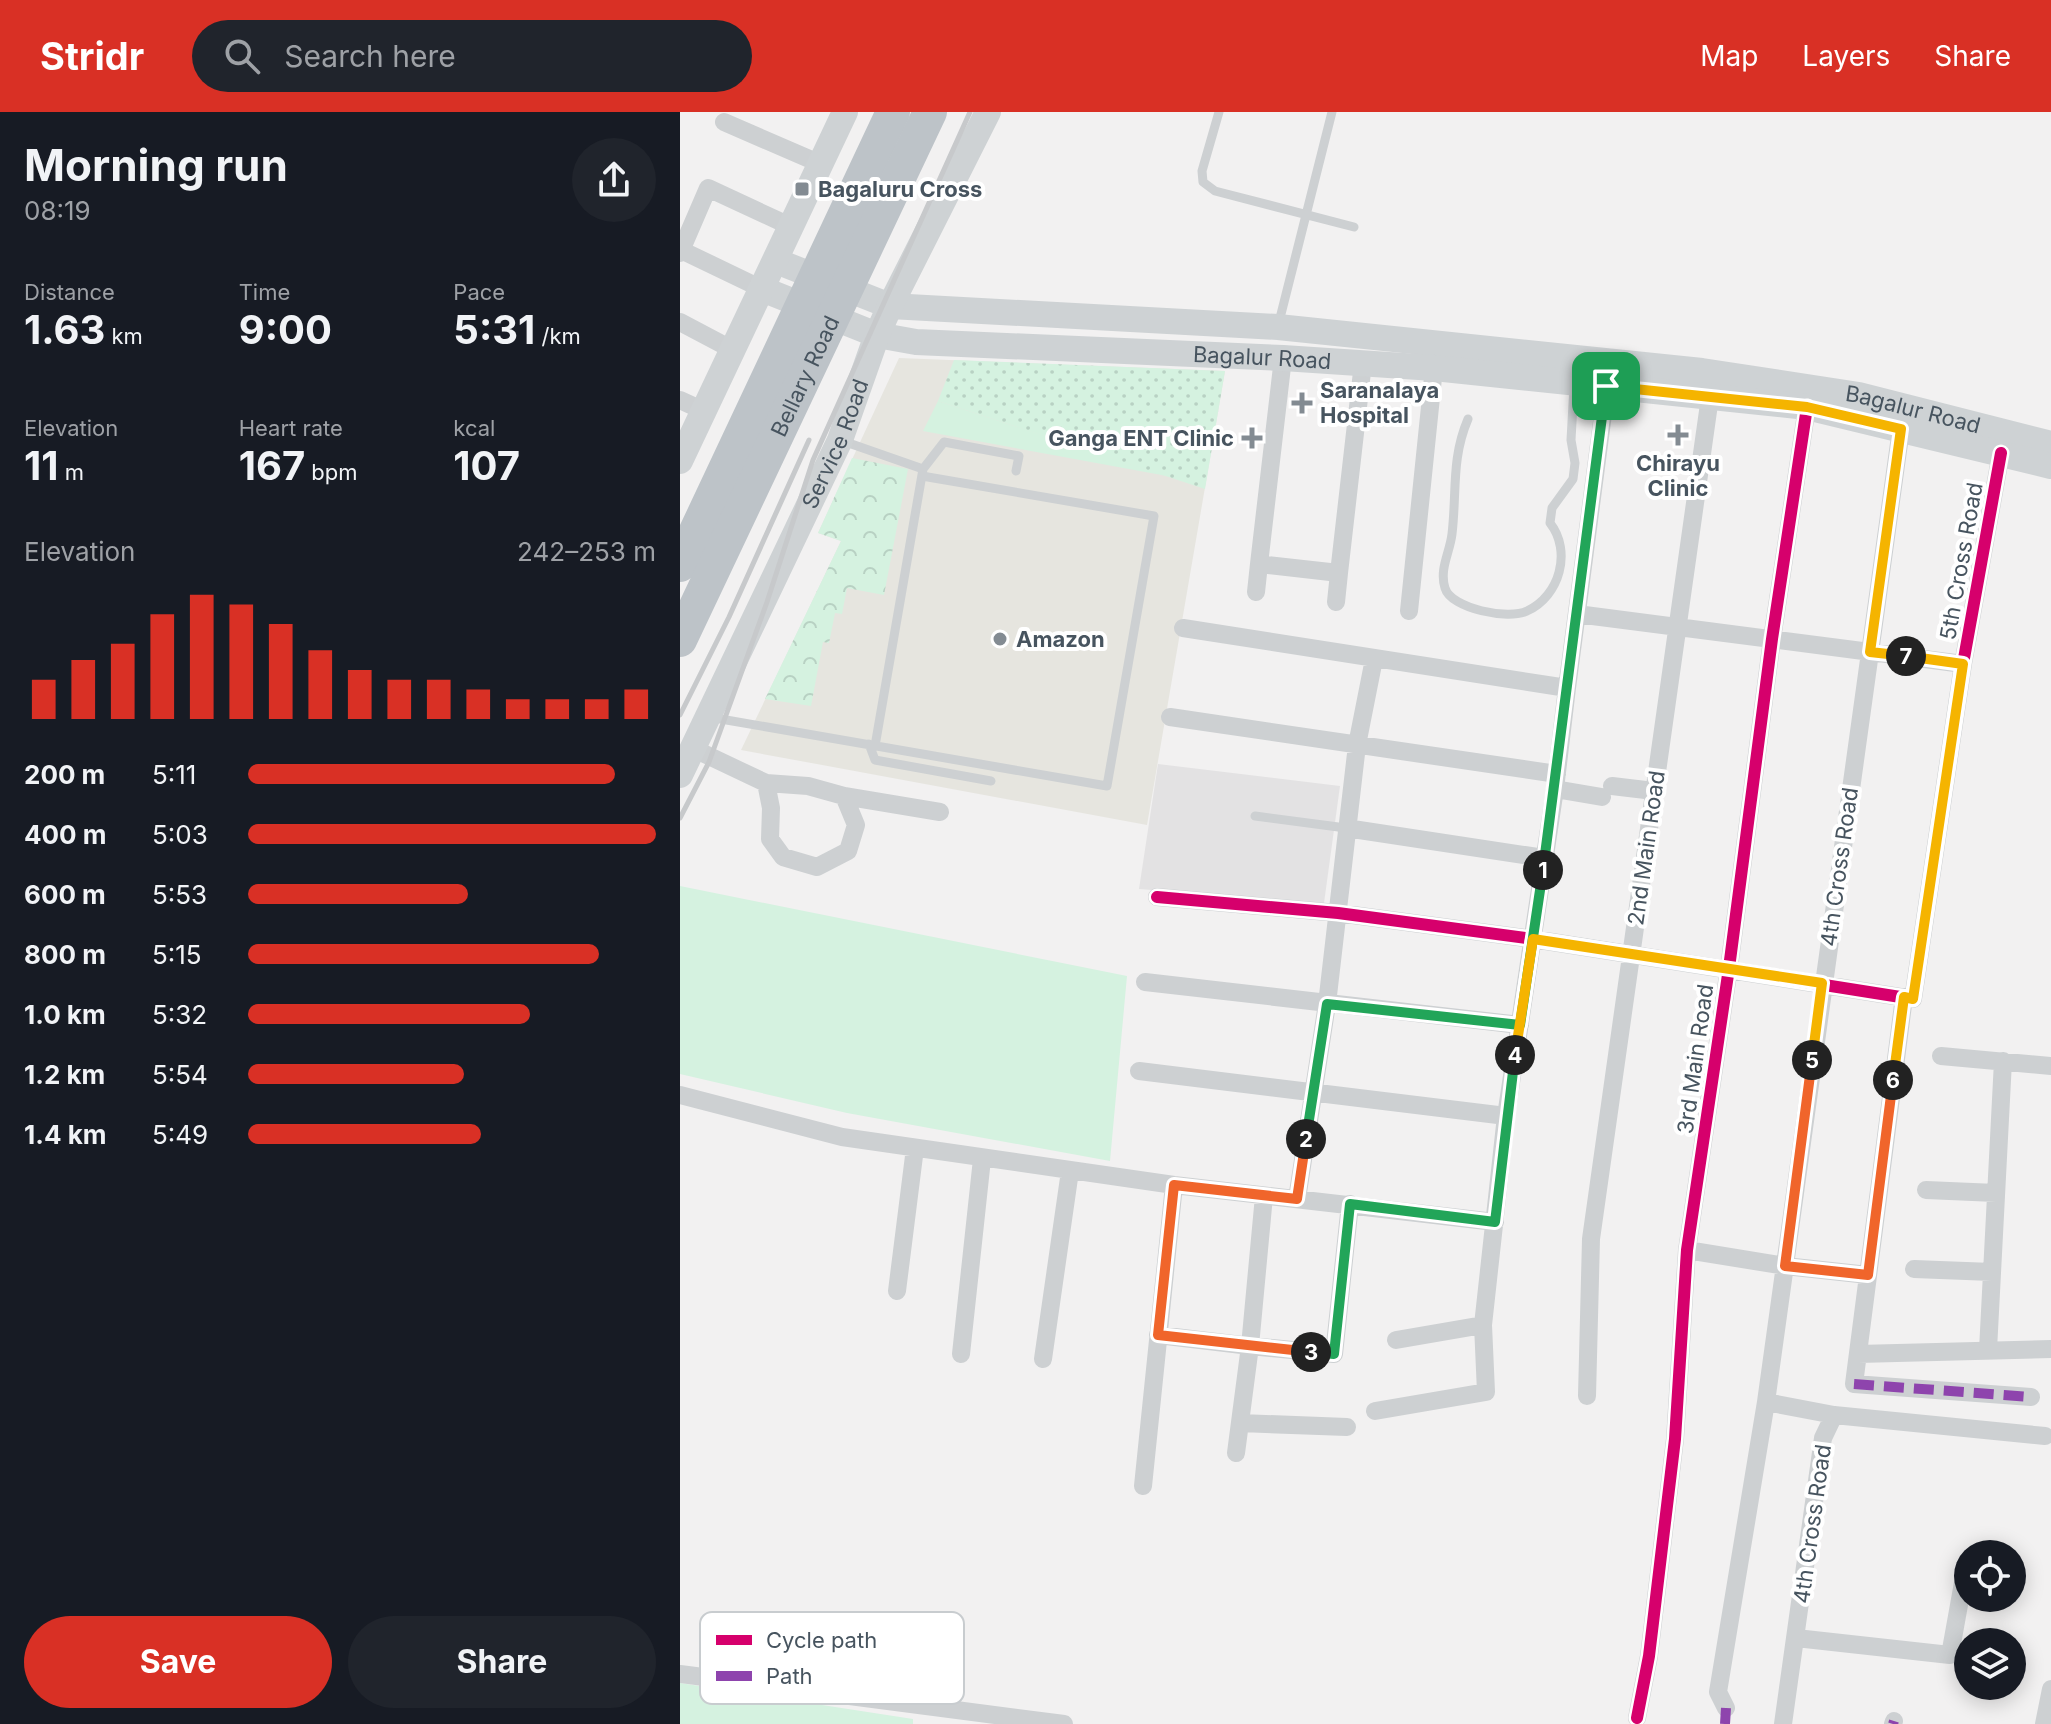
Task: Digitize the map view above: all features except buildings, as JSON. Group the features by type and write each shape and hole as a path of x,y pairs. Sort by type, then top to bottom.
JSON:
{"highway":[{"name":"Bellary Road","path":"680,565 893,112"},
{"name":"Bellary Road","path":"680,640 930,112"}],"main road":[{"path":"680,461 845,112"},
{"name":"Service Road","path":"680,775 840,440 890,306 988,112"},
{"name":"Bagalur Road","path":"776,261 890,306 1278,327 1608,374 1710,397 1807,407 2051,466"},
{"name":"Bagalur Road","path":"762,289 877,335 916,342 1283,358 1434,368 1574,383 1608,374 1702,371 1859,395 2051,444"}],"street":[{"path":"724,122 821,164"},
{"path":"762,289 681,251 708,188 792,227"},
{"path":"680,322 733,350"},
{"path":"1256,592 1283,358"},
{"path":"1336,602 1363,363"},
{"path":"1409,611 1434,368"},
{"path":"1375,1411 1486,1392 1483,1325 1506,1116 1556,782 1608,374"},
{"name":"2nd Main Road","path":"1587,1396 1591,1239 1710,397"},
{"path":"680,400 704,411"},
{"name":"3rd Main Road","path":"1637,1718 1649,1656 1675,1439 1687,1250 1807,407"},
{"name":"4th Cross Road","path":"1783,1724 1823,1438 1834,1415 1766,1402 1901,429"},
{"name":"5th Cross Road","path":"2001,453 1963,664 1913,999 1904,997 1854,1384 2031,1397"},
{"path":"1259,564 1339,573"},
{"path":"1577,614 1963,664"},
{"path":"1183,628 1567,688"},
{"path":"1297,1199 1327,1004 1357,745 1374,659"},
{"path":"1170,717 1357,745 1607,792 1654,791"},
{"path":"692,748 766,783 808,786 844,796 940,812"},
{"path":"766,783 771,808 770,839 783,857 817,867 848,851 856,825 844,796"},
{"path":"1346,828 1544,858"},
{"path":"1157,897 1338,913 1533,939 1904,997"},
{"path":"1145,982 1520,1025"},
{"path":"1941,1056 2051,1066"},
{"path":"1988,1350 2003,1061"},
{"path":"1139,1071 1506,1116"},
{"path":"680,1095 842,1137 982,1159 1174,1185 1495,1222"},
{"path":"897,1291 915,1148"},
{"path":"961,1354 982,1159"},
{"path":"1043,1359 1070,1171"},
{"path":"1143,1486 1174,1185"},
{"path":"1926,1190 1996,1193"},
{"path":"1236,1453 1264,1196"},
{"path":"1158,1335 1334,1354 1350,1204"},
{"path":"1687,1250 1785,1266 1868,1275"},
{"path":"1914,1269 1992,1272"},
{"path":"1396,1340 1483,1325"},
{"path":"1858,1354 2051,1349"},
{"path":"1726,1708 1718,1692 1766,1402"},
{"path":"1834,1415 2045,1436"},
{"path":"1240,1423 1347,1427"},
{"path":"1796,1638 1950,1655 1958,1612"},
{"path":"680,1674 700,1677"},
{"path":"2044,1724 2051,1689"},
{"path":"910,1704 1064,1724"}],"lane":[{"path":"1219,112 1202,171 1203,182 1215,191 1354,227"},
{"path":"1278,327 1332,112"},
{"path":"1468,419 1456,457 1452,534 1443,570 1445,590 1459,604 1495,613 1526,613 1549,595 1558,578 1563,552 1558,533 1550,523 1552,508 1573,479 1575,463 1571,440 1574,383"},
{"path":"707,717 1107,786 1154,516 923,472 840,440"},
{"path":"991,781 875,760 872,745 923,472 944,442 1019,456 1016,471"},
{"path":"1255,816 1346,828"}],"shaded area":[{"path":"899,358 1225,371 1147,825 741,750 841,541 818,533"},
{"path":"1158,764 1340,786 1324,903 1139,889"}],"green space":[{"path":"954,360 1225,371 1205,489 938,401"},
{"path":"938,401 1167,476 923,431"},
{"path":"852,458 908,469 884,595 847,588 842,614 835,613 829,643 823,642 811,706 765,699 841,541 818,533"},
{"path":"680,886 1127,976 1110,1161 847,1113 680,1074"},
{"path":"680,1683 700,1686 700,1704 816,1704 913,1719 913,1724 680,1724"}],"railway":[{"path":"680,818 709,762 767,602 813,460 970,112"},
{"path":"680,715 729,617 809,440"}],"marked path":[{"path":"1854,1384 2031,1397"},
{"path":"1725,1724 1726,1708"}],"cycle path":[{"path":"1637,1718 1649,1656 1675,1439 1687,1250 1807,407"},
{"path":"1157,897 1338,913 1533,939 1913,999 1963,664 2001,453"}],"place":[{"name":"Bagaluru Cross","path":"802,189"},
{"name":"Saranalaya Hospital","path":"1302,403"},
{"name":"Chirayu Clinic","path":"1678,435"},
{"name":"Ganga ENT Clinic","path":"1252,438"},
{"name":"Amazon","path":"1000,639"}],"route":[{"path":"1606,386 1555,789 1520,1025 1327,1004 1297,1199 1174,1185 1158,1335 1334,1354 1350,1204 1495,1222 1506,1116 1520,1025 1533,939 1822,983 1785,1266 1868,1275 1904,997 1913,999 1963,664 1870,652 1901,429 1807,407 1606,386"}]}
